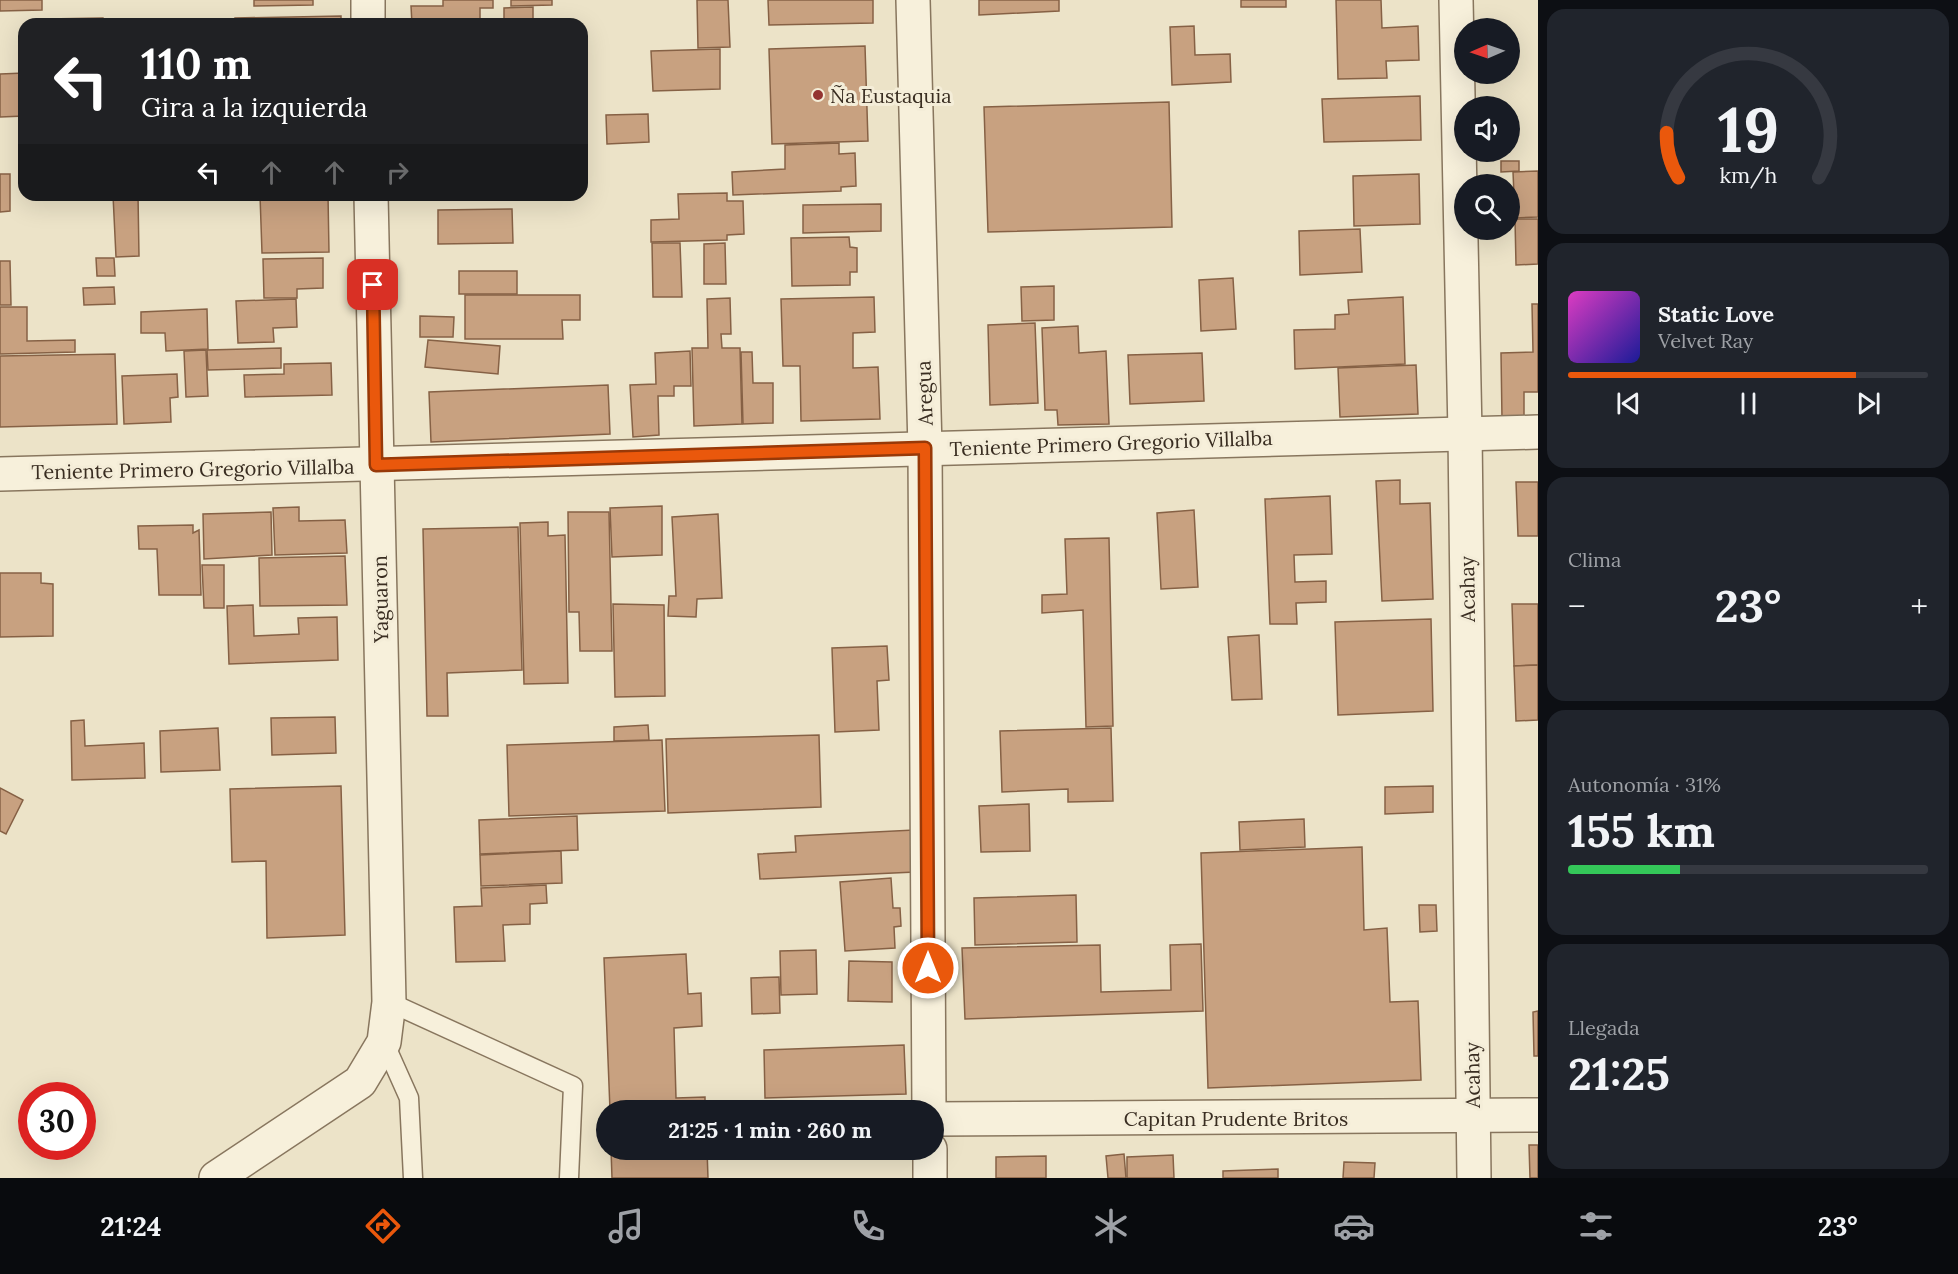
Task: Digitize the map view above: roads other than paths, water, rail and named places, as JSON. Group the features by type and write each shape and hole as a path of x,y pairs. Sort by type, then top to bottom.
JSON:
{"street":[{"path":"368,0 368,18"},
{"name":"Aregua","path":"913,0 925,448 929,1100"},
{"name":"Acahay","path":"1456,0 1465,433 1474,1178"},
{"name":"Yaguaron","path":"371,201 389,1002"},
{"name":"Teniente Primero Gregorio Villalba","path":"0,474 1538,432"},
{"path":"216,1178 360,1082 384,1041 389,1002"},
{"name":"Capitan Prudente Britos","path":"944,1119 1538,1115"},
{"path":"930,1160 930,1178"}],"lane":[{"path":"389,1002 573,1086 572,1177"},
{"path":"384,1041 409,1098 413,1178"}],"place":[{"name":"Ña Eustaquia","path":"818,95"}]}
